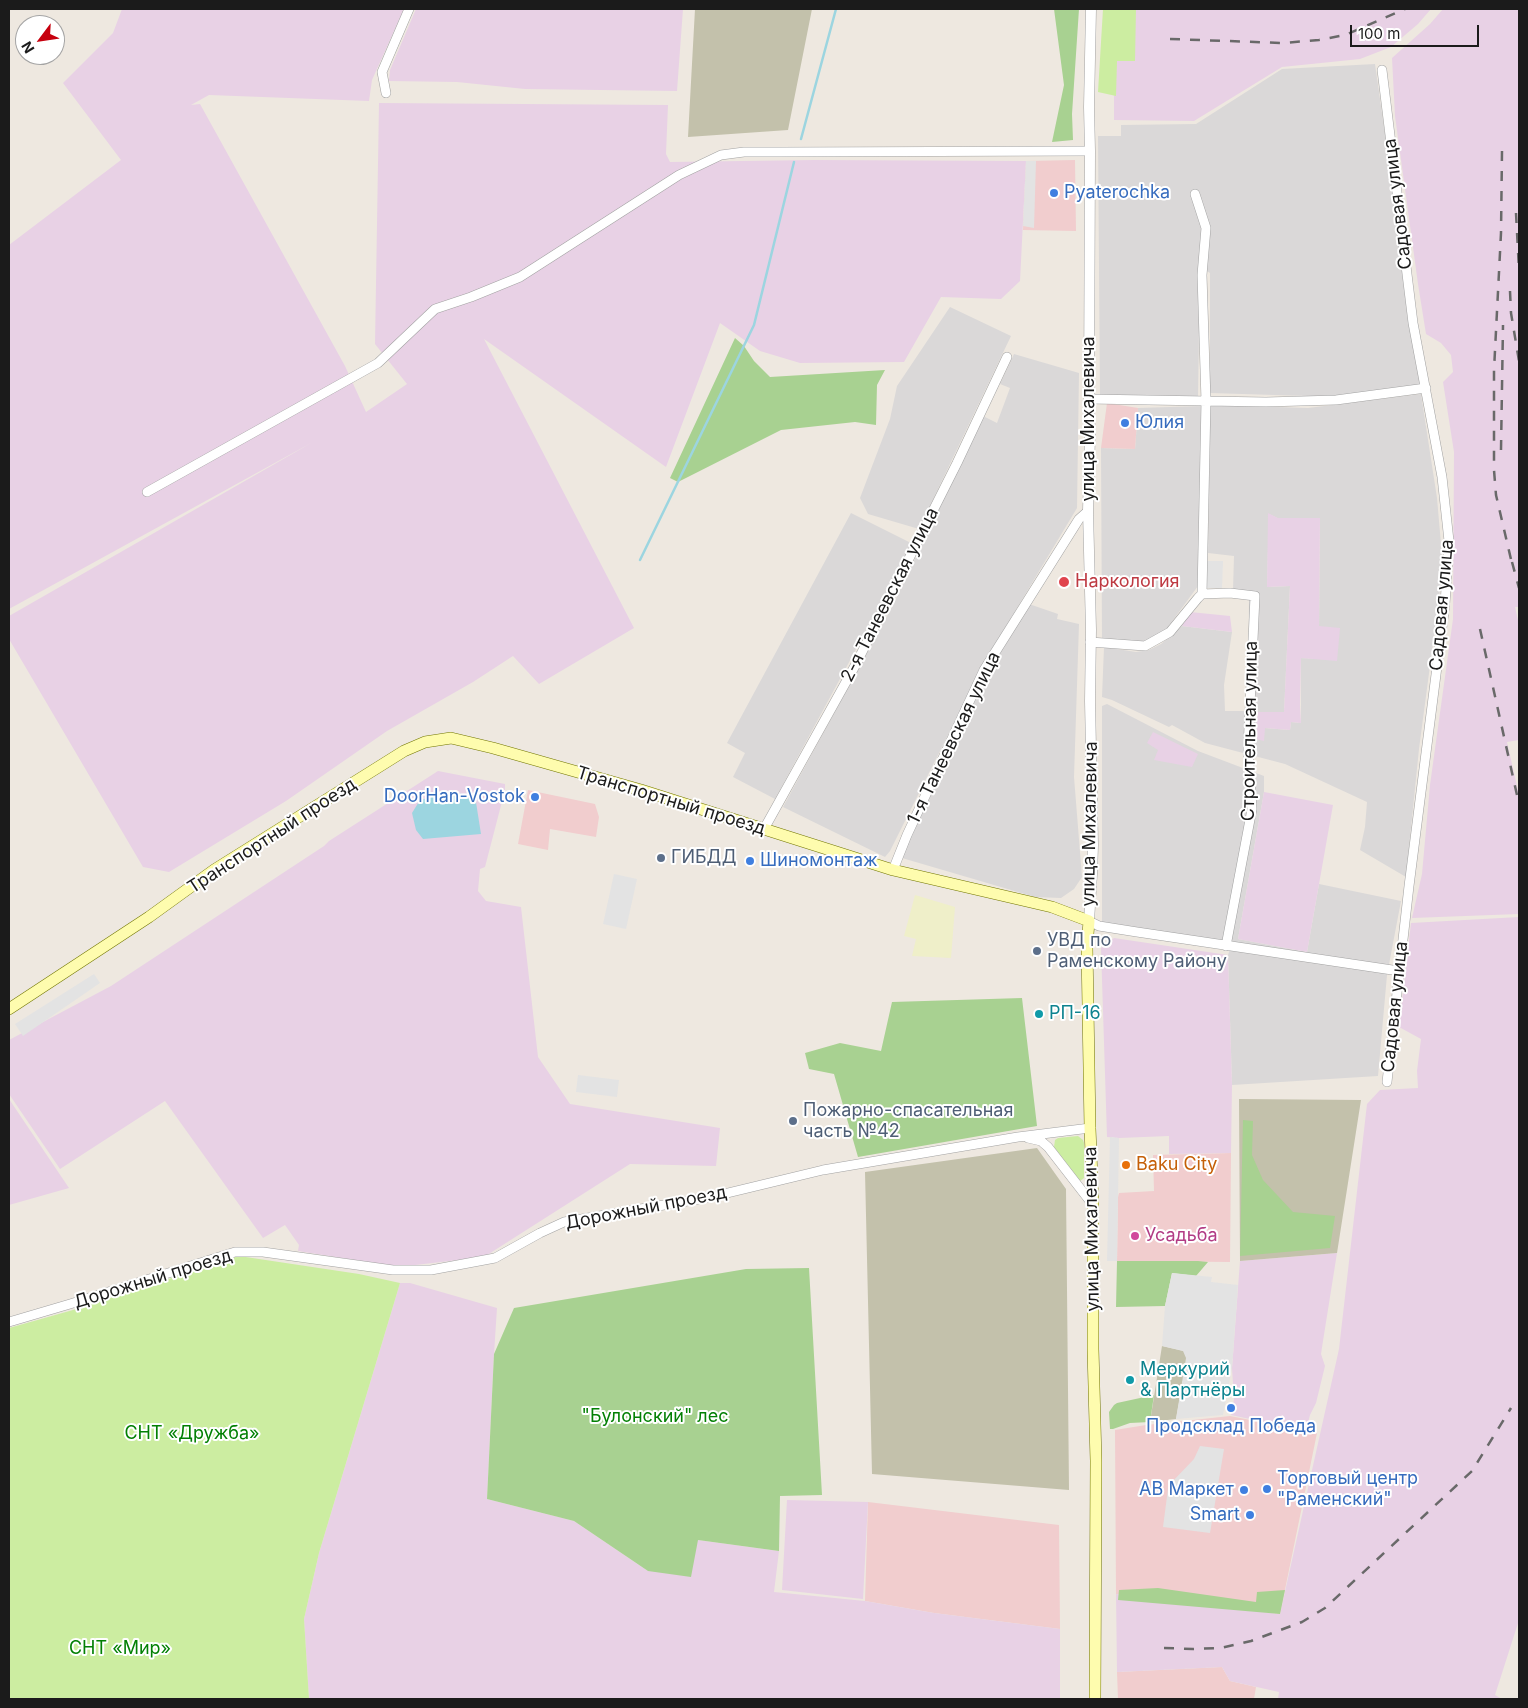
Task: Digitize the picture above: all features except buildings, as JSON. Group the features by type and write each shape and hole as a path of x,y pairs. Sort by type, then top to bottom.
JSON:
{"main road":[{"name":"Транспортный проезд","path":"9,1009 148,917 214,870 404,751 439,739 451,738 641,790 893,870 1052,907 1088,921"},
{"name":"улица Михалевича","path":"1088,921 1096,1461 1095,1699"}],"street":[{"path":"386,93 382,72 409,9"},
{"name":"улица Михалевича","path":"1088,921 1092,864 1088,511 1090,435 1089,107 1091,9"},
{"name":"Садовая улица","path":"1382,70 1413,322 1442,477 1449,541 1445,604 1387,1082"},
{"path":"147,492 378,363 435,308 472,297 520,277 679,176 721,155 744,152 1090,151"},
{"path":"1090,642 1146,646 1170,632 1202,594 1206,401 1202,275 1206,228 1195,194"},
{"name":"2-я Танеевская улица","path":"764,829 856,664 957,463 1007,357"},
{"path":"1089,399 1266,402 1336,400 1426,388"},
{"name":"1-я Танеевская улица","path":"893,870 907,834 984,670 1079,519 1088,511"},
{"name":"Строительная улица","path":"1202,594 1230,593 1254,596 1248,749 1252,809 1226,946"},
{"name":"Транспортный проезд","path":"1088,921 1099,926 1399,972"},
{"name":"Дорожный проезд","path":"9,1322 235,1252 263,1252 394,1270 431,1270 495,1258 524,1241 564,1222 711,1197 823,1170 1018,1137 1090,1128"},
{"path":"1018,1137 1034,1138 1041,1141 1093,1205"}],"shaded area":[{"path":"122,9 404,9 372,80 369,101 209,95 191,105 200,104 345,366 366,412 407,384 375,344 379,103 668,105 666,154 670,162 814,160 1026,161 1020,281 1001,299 941,297 904,362 800,363 760,351 720,323 666,467 484,339 634,628 539,684 513,656 473,682 387,731 286,801 169,872 143,867 9,639 9,616 313,442 9,609 9,245 121,160 63,83 113,33"},
{"path":"416,9 683,9 677,91 525,89 457,82 389,81 390,70"},
{"path":"695,9 812,9 788,130 688,137"},
{"path":"1134,9 1431,9 1418,24 1391,47 1360,59 1282,67 1194,121 1114,120 1114,59"},
{"path":"1443,9 1519,9 1519,607 1515,607 1519,625 1519,740 1507,742 1519,795 1519,914 1412,918 1422,874 1430,785 1453,619 1454,452 1443,382 1453,372 1451,355 1441,343 1426,334 1395,116 1392,58 1430,24"},
{"path":"1375,64 1421,386 1339,397 1210,393 1210,273 1200,267 1198,398 1100,397 1098,136 1121,136 1121,125 1196,124 1282,69"},
{"path":"1075,160 1076,231 1023,230 1026,161"},
{"path":"1026,161 1036,161 1034,228 1023,226"},
{"path":"950,307 1011,336 919,529 868,514 860,498 890,419 897,386"},
{"path":"1014,354 1079,373 1077,508 984,663 890,851 885,857 783,807 892,607 983,416 997,423 1010,388 1000,384"},
{"path":"1421,394 1437,498 1443,567 1419,749 1406,877 1360,850 1365,827 1367,802 1285,764 1205,743 1172,725 1169,727 1102,697 1104,647 1136,652 1149,650 1161,644 1182,626 1232,632 1224,685 1225,711 1248,711 1249,600 1233,590 1234,556 1208,553 1210,405 1308,408","holes":["1269,514 1277,518 1320,518 1319,627 1337,660 1301,658 1301,723 1291,722 1290,730 1265,728 1284,713 1290,586 1267,587"]},
{"path":"1107,403 1138,408 1135,449 1101,448"},
{"path":"1202,406 1198,586 1165,631 1140,644 1102,641 1101,448 1135,449 1138,408"},
{"path":"851,513 913,544 775,799 733,777 745,753 727,743"},
{"path":"1268,513 1278,518 1320,518 1319,626 1340,628 1337,661 1301,658 1301,723 1291,722 1290,730 1265,728 1264,741 1256,739 1257,712 1284,712 1290,586 1267,587"},
{"path":"1207,561 1223,561 1222,588 1206,588"},
{"path":"1029,604 1058,614 1057,619 1079,624 1074,777 1082,877 1074,889 1061,898 1035,897 902,858 982,680"},
{"path":"1190,612 1230,616 1232,632 1182,626"},
{"path":"1107,704 1198,751 1264,776 1264,792 1238,939 1307,952 1319,884 1401,901 1387,975 1378,1076 1232,1085 1228,955 1232,943 1102,922 1102,706"},
{"path":"1153,732 1198,754 1192,767 1154,760 1158,750 1147,743"},
{"path":"438,771 505,784 485,867 480,869 478,891 486,901 521,907 538,1057 570,1104 720,1128 716,1166 630,1164 484,1257 398,1267 298,1251 299,1245 285,1225 263,1238 165,1101 60,1169 9,1094 9,1040 111,986"},
{"path":"528,790 595,804 599,817 596,837 550,829 548,850 518,844"},
{"path":"1264,792 1333,805 1307,952 1238,939"},
{"path":"614,874 637,879 626,929 603,924"},
{"path":"1519,917 1519,1620 1495,1695 1502,1699 1278,1699 1279,1692 1230,1681 1222,1667 1117,1672 1116,1594 1280,1614 1339,1349 1367,1104 1380,1090 1418,1088 1417,1071 1421,1039 1399,1027 1411,923"},
{"path":"1114,938 1228,955 1232,1085 1231,1153 1169,1154 1169,1136 1107,1137 1101,948"},
{"path":"94,974 100,983 23,1036 15,1024"},
{"path":"578,1075 619,1080 617,1097 576,1092"},
{"path":"9,1099 69,1188 9,1205"},
{"path":"1239,1099 1361,1100 1337,1253 1240,1261"},
{"path":"1110,1137 1119,1138 1117,1261 1107,1261"},
{"path":"1037,1148 1066,1189 1069,1490 872,1474 865,1172"},
{"path":"1231,1153 1230,1262 1117,1261 1119,1193 1154,1191 1153,1155"},
{"path":"1337,1253 1321,1354 1325,1366 1316,1403 1310,1415 1306,1431 1231,1415 1234,1399 1232,1368 1240,1261"},
{"path":"1172,1273 1212,1277 1211,1282 1238,1285 1232,1368 1223,1415 1176,1419 1186,1358 1183,1351 1162,1346 1165,1306"},
{"path":"400,1283 410,1283 497,1308 487,1499 574,1521 648,1571 698,1540 779,1551 774,1592 865,1601 934,1613 1060,1629 1060,1699 309,1699 304,1619 319,1553"},
{"path":"1162,1346 1184,1351 1187,1358 1176,1419 1150,1422"},
{"path":"1230,1416 1317,1433 1280,1614 1116,1594 1115,1430"},
{"path":"1200,1446 1224,1449 1210,1533 1163,1527 1168,1489 1171,1483 1194,1459"},
{"path":"787,1500 868,1502 863,1599 782,1590"},
{"path":"868,1502 1059,1525 1060,1629 934,1613 865,1601"},
{"path":"1222,1667 1230,1681 1256,1687 1254,1699 1118,1699 1117,1672"}],"green space":[{"path":"1054,9 1079,9 1072,114 1073,140 1052,142 1064,85"},
{"path":"1103,9 1136,9 1135,61 1117,61 1116,96 1098,92"},
{"path":"735,338 770,377 885,370 877,385 876,425 855,422 781,430 678,482 670,478"},
{"path":"915,895 955,907 951,958 912,956 916,939 904,936"},
{"path":"1022,998 1037,1126 858,1157 834,1074 809,1069 805,1053 840,1043 881,1051 892,1002"},
{"path":"1243,1120 1253,1121 1252,1155 1263,1180 1293,1212 1335,1216 1330,1248 1240,1256"},
{"path":"1078,1136 1084,1143 1084,1178 1080,1181 1054,1147 1055,1140 1058,1138"},
{"name":"СНТ «Дружба»","path":"239,1256 359,1274 400,1283 319,1553 304,1619 309,1699 9,1699 9,1328 73,1310"},
{"path":"1117,1261 1208,1262 1196,1276 1172,1273 1165,1306 1116,1307"},
{"name":"\"Булонский\" лес","path":"809,1268 822,1495 780,1496 779,1551 698,1540 691,1577 648,1571 574,1521 487,1499 494,1354 514,1308 746,1269"},
{"path":"1154,1395 1150,1422 1130,1423 1110,1429 1109,1412 1114,1405"},
{"path":"1158,1588 1256,1602 1257,1592 1285,1590 1280,1614 1118,1600 1119,1590"}],"water":[{"path":"451,792 475,796 481,834 423,839 416,830 412,813 420,800"}],"waterway":[{"path":"801,139 836,9"},
{"path":"640,560 754,325 794,162"}],"railway":[{"path":"1170,39 1283,43 1319,40 1345,35 1405,9"},
{"path":"1502,151 1501,233 1494,370 1494,470 1496,495 1513,568"},
{"path":"1516,213 1519,270"},
{"path":"1510,291 1511,313 1519,361"},
{"path":"1501,450 1503,325"},
{"path":"1512,562 1519,588"},
{"path":"1480,629 1519,804"},
{"path":"1164,1648 1221,1648 1251,1641 1302,1622 1325,1608 1472,1471 1511,1408"}],"place":[{"name":"Pyaterochka","path":"1054,193"},
{"name":"Юлия","path":"1125,423"},
{"name":"Наркология","path":"1064,582"},
{"name":"DoorHan-Vostok","path":"535,797"},
{"name":"ГИБДД","path":"661,858"},
{"name":"Шиномонтаж","path":"750,861"},
{"name":"УВД по Раменскому Району","path":"1037,951"},
{"name":"РП-16","path":"1039,1014"},
{"name":"Пожарно-спасательная часть №42","path":"793,1121"},
{"name":"Baku City","path":"1126,1165"},
{"name":"Усадьба","path":"1135,1236"},
{"name":"Меркурий & Партнёры","path":"1130,1380"},
{"name":"Продсклад Победа","path":"1231,1408"},
{"name":"Торговый центр \"Раменский\"","path":"1267,1489"},
{"name":"АВ Маркет","path":"1244,1490"},
{"name":"Smart","path":"1250,1515"}],"park label":[{"name":"СНТ «Мир»","path":"120,1649"}]}
